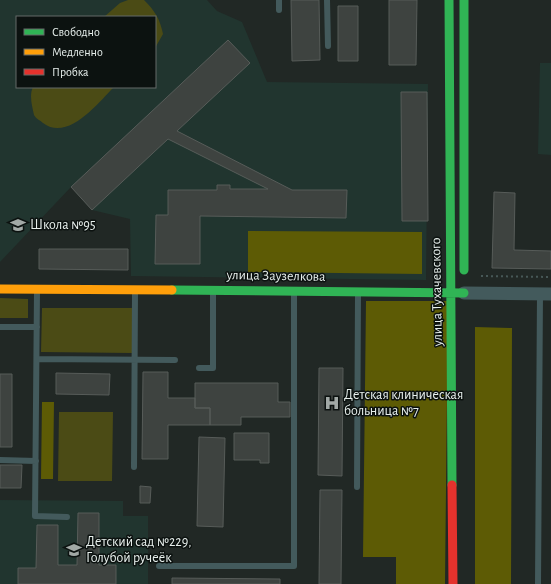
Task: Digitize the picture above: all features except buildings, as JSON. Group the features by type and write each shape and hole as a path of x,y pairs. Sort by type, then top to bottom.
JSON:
{"main road":[{"name":"улица Тухачевского","path":"449,0 453,584"},
{"name":"улица Тухачевского","path":"464,0 464,290"},
{"name":"улица Заузелкова","path":"0,289 358,293 451,293 464,290"}],"street":[{"name":"улица Заузелкова","path":"464,290 545,294"}],"lane":[{"path":"279,0 279,10"},
{"path":"327,0 328,46"},
{"path":"37,290 35,516 67,517"},
{"path":"134,467 135,291"},
{"path":"199,368 213,368 213,291"},
{"path":"159,566 294,566 294,292"},
{"path":"357,487 358,293"},
{"path":"538,584 545,294"},
{"path":"0,327 37,327"},
{"path":"37,359 175,360"},
{"path":"0,460 36,461"}],"path":[{"path":"481,276 551,277"}],"shaded area":[{"path":"0,0 207,0 217,11 242,22 267,82 428,84 426,280 131,276 130,219 92,210 71,187 0,262"},
{"path":"128,0 144,0 156,16 105,16 120,3"},
{"path":"156,16 160,24 163,34 156,46"},
{"path":"540,63 551,63 551,155 538,154"},
{"path":"33,88 113,88 82,118 62,128 53,128 43,123 34,115 31,101"},
{"path":"248,231 422,232 422,274 248,272"},
{"path":"0,298 28,299 28,318 0,318"},
{"path":"366,301 448,301 445,584 396,584 396,557 363,557"},
{"path":"42,308 132,308 132,353 41,352"},
{"path":"475,327 512,328 511,584 475,584"},
{"path":"42,402 54,402 53,479 41,479"},
{"path":"59,412 113,412 112,481 58,481"},
{"name":"Детский сад №229, Голубой ручеёк","path":"0,500 123,501 123,516 148,516 148,584 0,584"}],"traffic: fast":[{"path":"449,0 452,485"},
{"path":"464,0 464,270"},
{"path":"172,290 464,293"}],"traffic: slow":[{"path":"0,289 172,290"}],"traffic: jam":[{"path":"452,485 453,584"}],"place":[{"name":"Школа №95","path":"18,225"},
{"name":"Детская клиническая больница №7","path":"332,403"},
{"name":"Детский сад №229, Голубой ручеёк","path":"74,550"}]}
